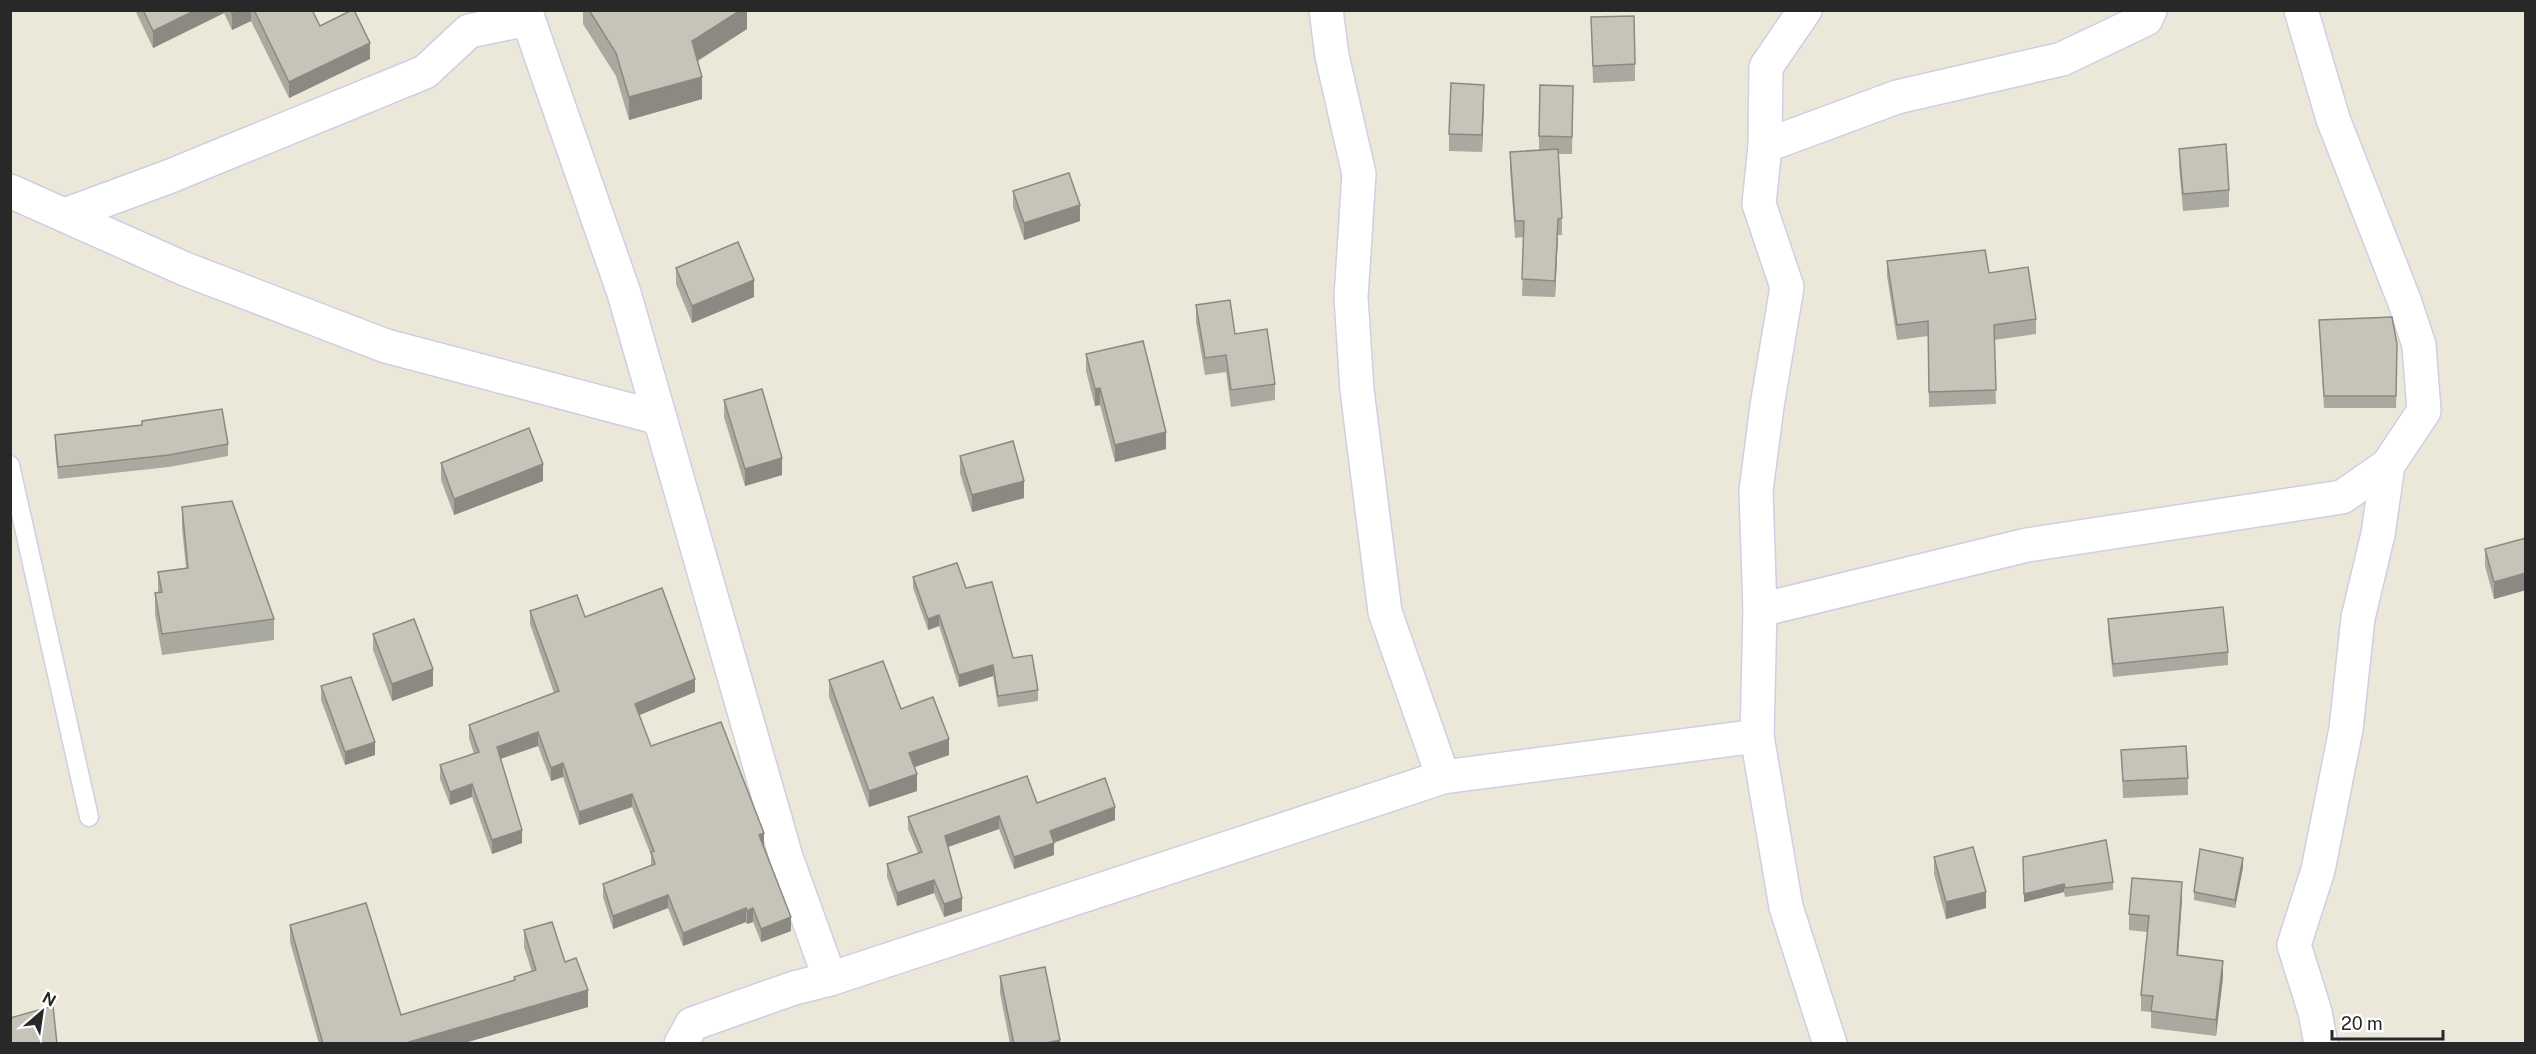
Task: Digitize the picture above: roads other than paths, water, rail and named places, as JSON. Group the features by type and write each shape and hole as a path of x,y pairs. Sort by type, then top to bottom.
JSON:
{"street":[{"path":"1326,10 1332,56 1359,174 1351,297 1357,390 1385,612 1443,777"},
{"path":"1805,10 1766,67 1766,146 1759,204 1787,287 1767,406 1756,491 1760,610 1757,736 1786,907 1830,1044"},
{"path":"1766,146 1897,97 2062,59 2146,19 2150,10"},
{"path":"1760,610 2027,545 2342,497 2388,465 2424,411 2419,345 2404,300 2333,119 2301,10"},
{"path":"65,215 168,177 425,72 469,31 527,15 624,293 786,857 830,979"},
{"path":"10,191 185,269 386,346 660,418"},
{"path":"2321,1044 2315,1012 2294,945 2318,870 2344,741 2358,618 2378,534 2388,465"},
{"path":"681,1044 692,1024 794,988 830,979 1443,777 1757,736"}],"lane":[{"path":"10,465 89,817"}]}
